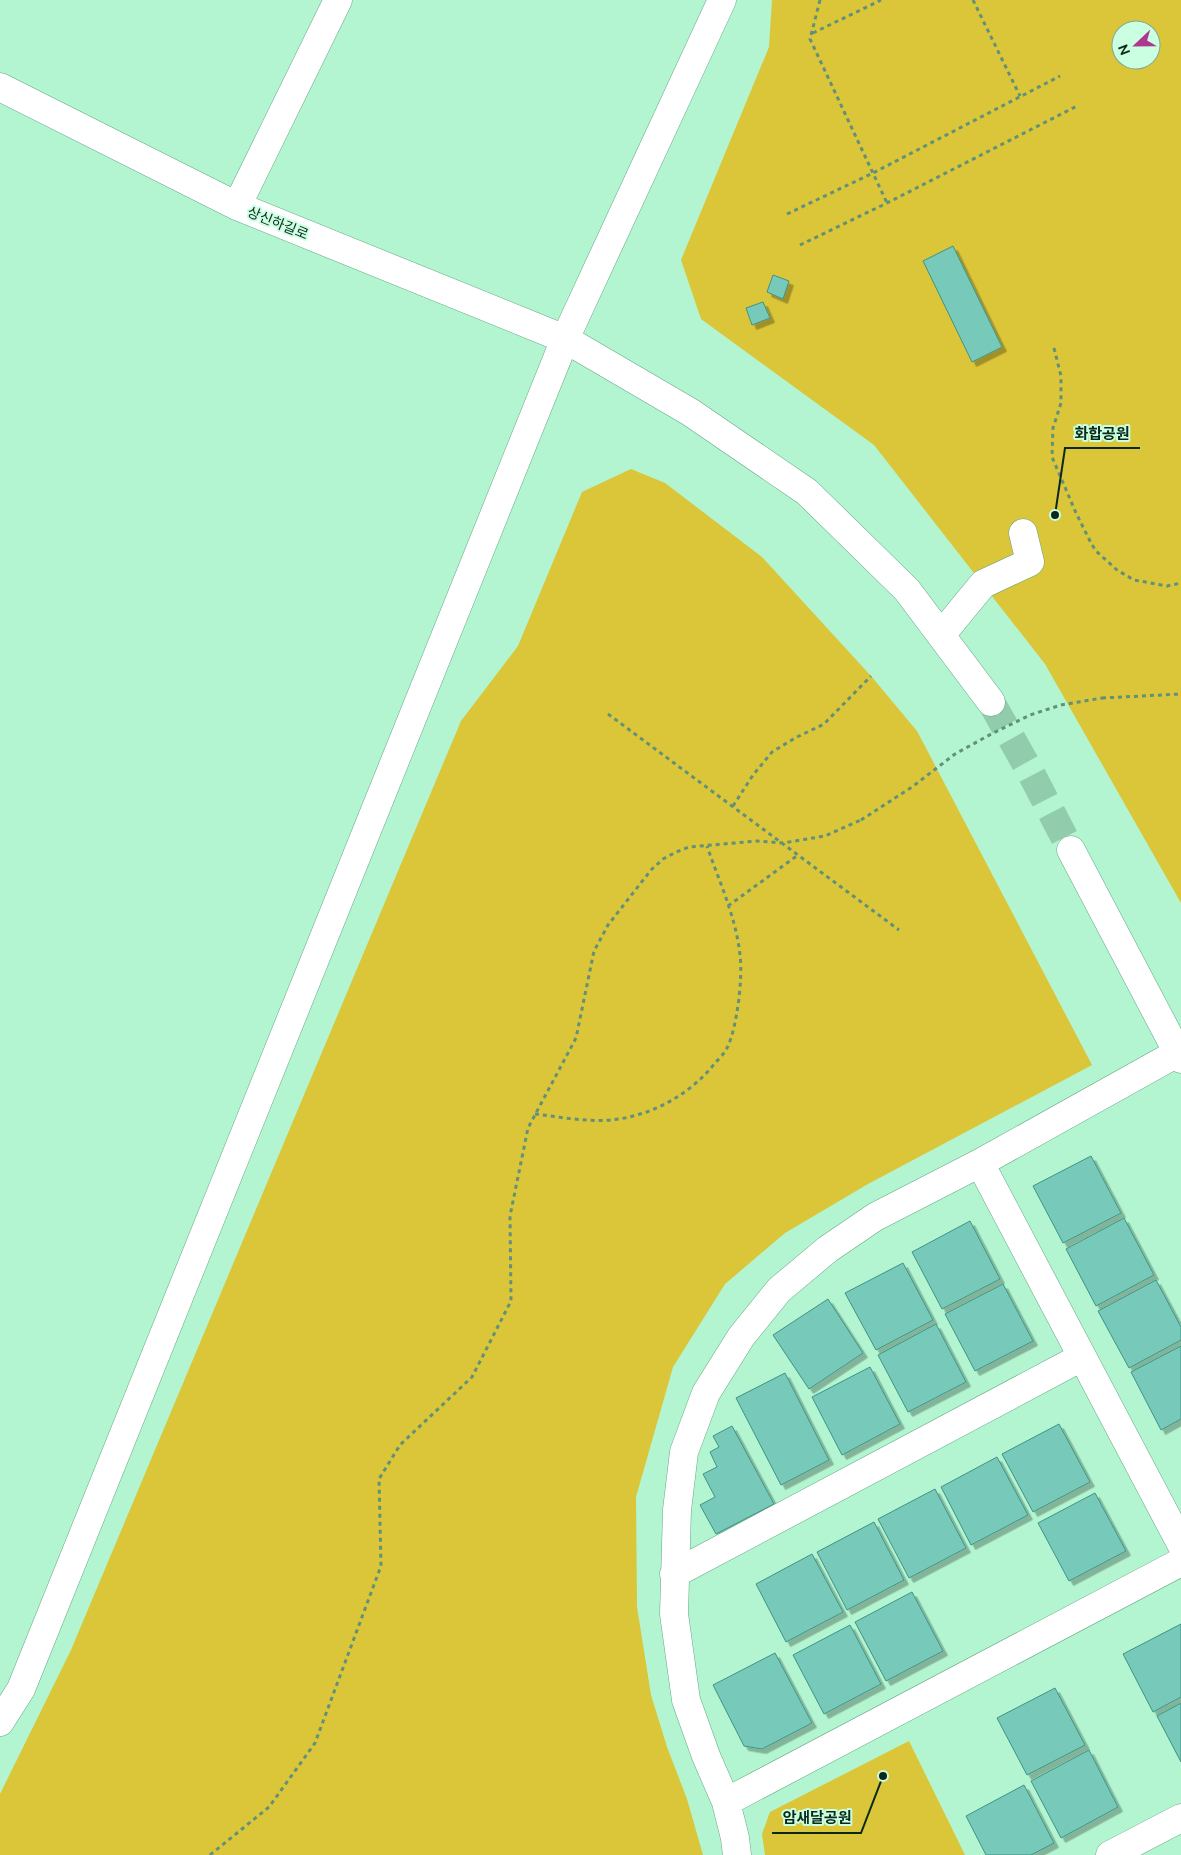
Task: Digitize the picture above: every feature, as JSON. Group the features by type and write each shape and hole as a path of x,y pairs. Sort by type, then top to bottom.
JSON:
{"street":[{"path":"0,1722 20,1689 565,339 722,0"},
{"path":"237,206 336,1"},
{"name":"상신하길로","path":"0,87 237,206 565,339 690,412 807,492 907,590 991,702"},
{"path":"941,635 983,584 1030,562 1023,533"},
{"path":"737,1855 726,1802 706,1756 686,1700 674,1614 677,1510 684,1452 706,1393 740,1337 779,1290 828,1249 875,1216 980,1163 1180,1054 1071,850"},
{"path":"980,1163 1181,1544"},
{"path":"674,1574 1082,1357"},
{"path":"726,1802 1181,1562"},
{"path":"1110,1855 1181,1818"}],"path":[{"path":"820,0 810,38 887,203"},
{"path":"812,33 881,0"},
{"path":"973,0 1020,96"},
{"path":"787,214 873,173 1060,76"},
{"path":"800,245 1077,106"},
{"path":"1054,348 1060,376 1061,403 1053,428 1052,457 1076,513 1096,551 1117,570 1134,580 1166,586 1181,583"},
{"path":"733,806 753,775 772,752 824,724 871,676"},
{"path":"210,1855 269,1807 315,1742 381,1566 379,1479 400,1445 472,1377 512,1301 510,1216 528,1128 576,1038 594,951 608,925 640,881 663,859 689,847 757,841 783,843 825,836 861,820 912,787 954,754 1030,715 1061,705 1102,698 1181,694"},
{"path":"608,714 899,930"},
{"path":"535,1114 611,1120 642,1114 690,1090 727,1048 738,1010 741,957 736,929 706,846"},
{"path":"728,906 798,855"}],"shaded area":[{"path":"772,0 1181,0 1181,903 1045,664 874,445 701,319 681,260 769,47"},
{"path":"631,469 665,483 762,557 871,676 917,731 1092,1065 868,1184 785,1233 725,1284 673,1367 636,1497 637,1607 651,1695 667,1747 687,1799 703,1855 0,1855 0,1794 71,1650 461,721 518,646 582,492"},
{"path":"909,1741 965,1855 765,1855 762,1834 770,1812"}],"building":[{"path":"953,246 1002,347 972,362 923,261"},
{"path":"773,275 789,281 783,299 767,292"},
{"path":"763,302 770,318 752,325 746,308"},
{"path":"1091,1156 1121,1213 1063,1243 1033,1186"},
{"path":"1124,1218 1154,1275 1096,1306 1066,1249"},
{"path":"970,1221 1000,1279 942,1309 912,1252"},
{"path":"903,1263 933,1320 876,1350 845,1293"},
{"path":"1156,1280 1181,1327 1181,1340 1129,1368 1098,1311"},
{"path":"1003,1284 1033,1341 975,1371 945,1314"},
{"path":"828,1299 863,1353 809,1389 773,1335"},
{"path":"936,1324 966,1382 908,1412 878,1355"},
{"path":"1181,1346 1181,1419 1161,1430 1131,1372"},
{"path":"870,1367 900,1424 842,1455 812,1397"},
{"path":"785,1373 829,1460 781,1485 736,1398"},
{"path":"1059,1424 1090,1482 1033,1512 1002,1454"},
{"path":"732,1426 774,1504 716,1534 700,1505 715,1497 703,1474 717,1467 710,1452 719,1447 713,1436"},
{"path":"997,1457 1028,1515 971,1545 941,1487"},
{"path":"935,1489 966,1548 909,1578 878,1519"},
{"path":"1095,1493 1126,1551 1069,1581 1038,1523"},
{"path":"874,1522 904,1580 847,1610 817,1552"},
{"path":"812,1554 843,1612 786,1642 756,1584"},
{"path":"912,1592 943,1651 886,1681 855,1622"},
{"path":"1181,1624 1181,1697 1153,1712 1123,1654"},
{"path":"850,1625 881,1684 824,1714 793,1655"},
{"path":"775,1653 812,1723 762,1749 744,1746 713,1685"},
{"path":"1055,1688 1085,1745 1027,1775 997,1718"},
{"path":"1181,1703 1181,1762 1157,1716"},
{"path":"1089,1750 1118,1807 1061,1838 1031,1781"},
{"path":"1024,1785 1054,1843 1031,1855 986,1855 966,1816"}],"tunnel":[{"path":"991,702 1071,850"}],"place":[{"name":"화합공원","path":"1055,515"},
{"name":"암새달공원","path":"883,1776"}]}
